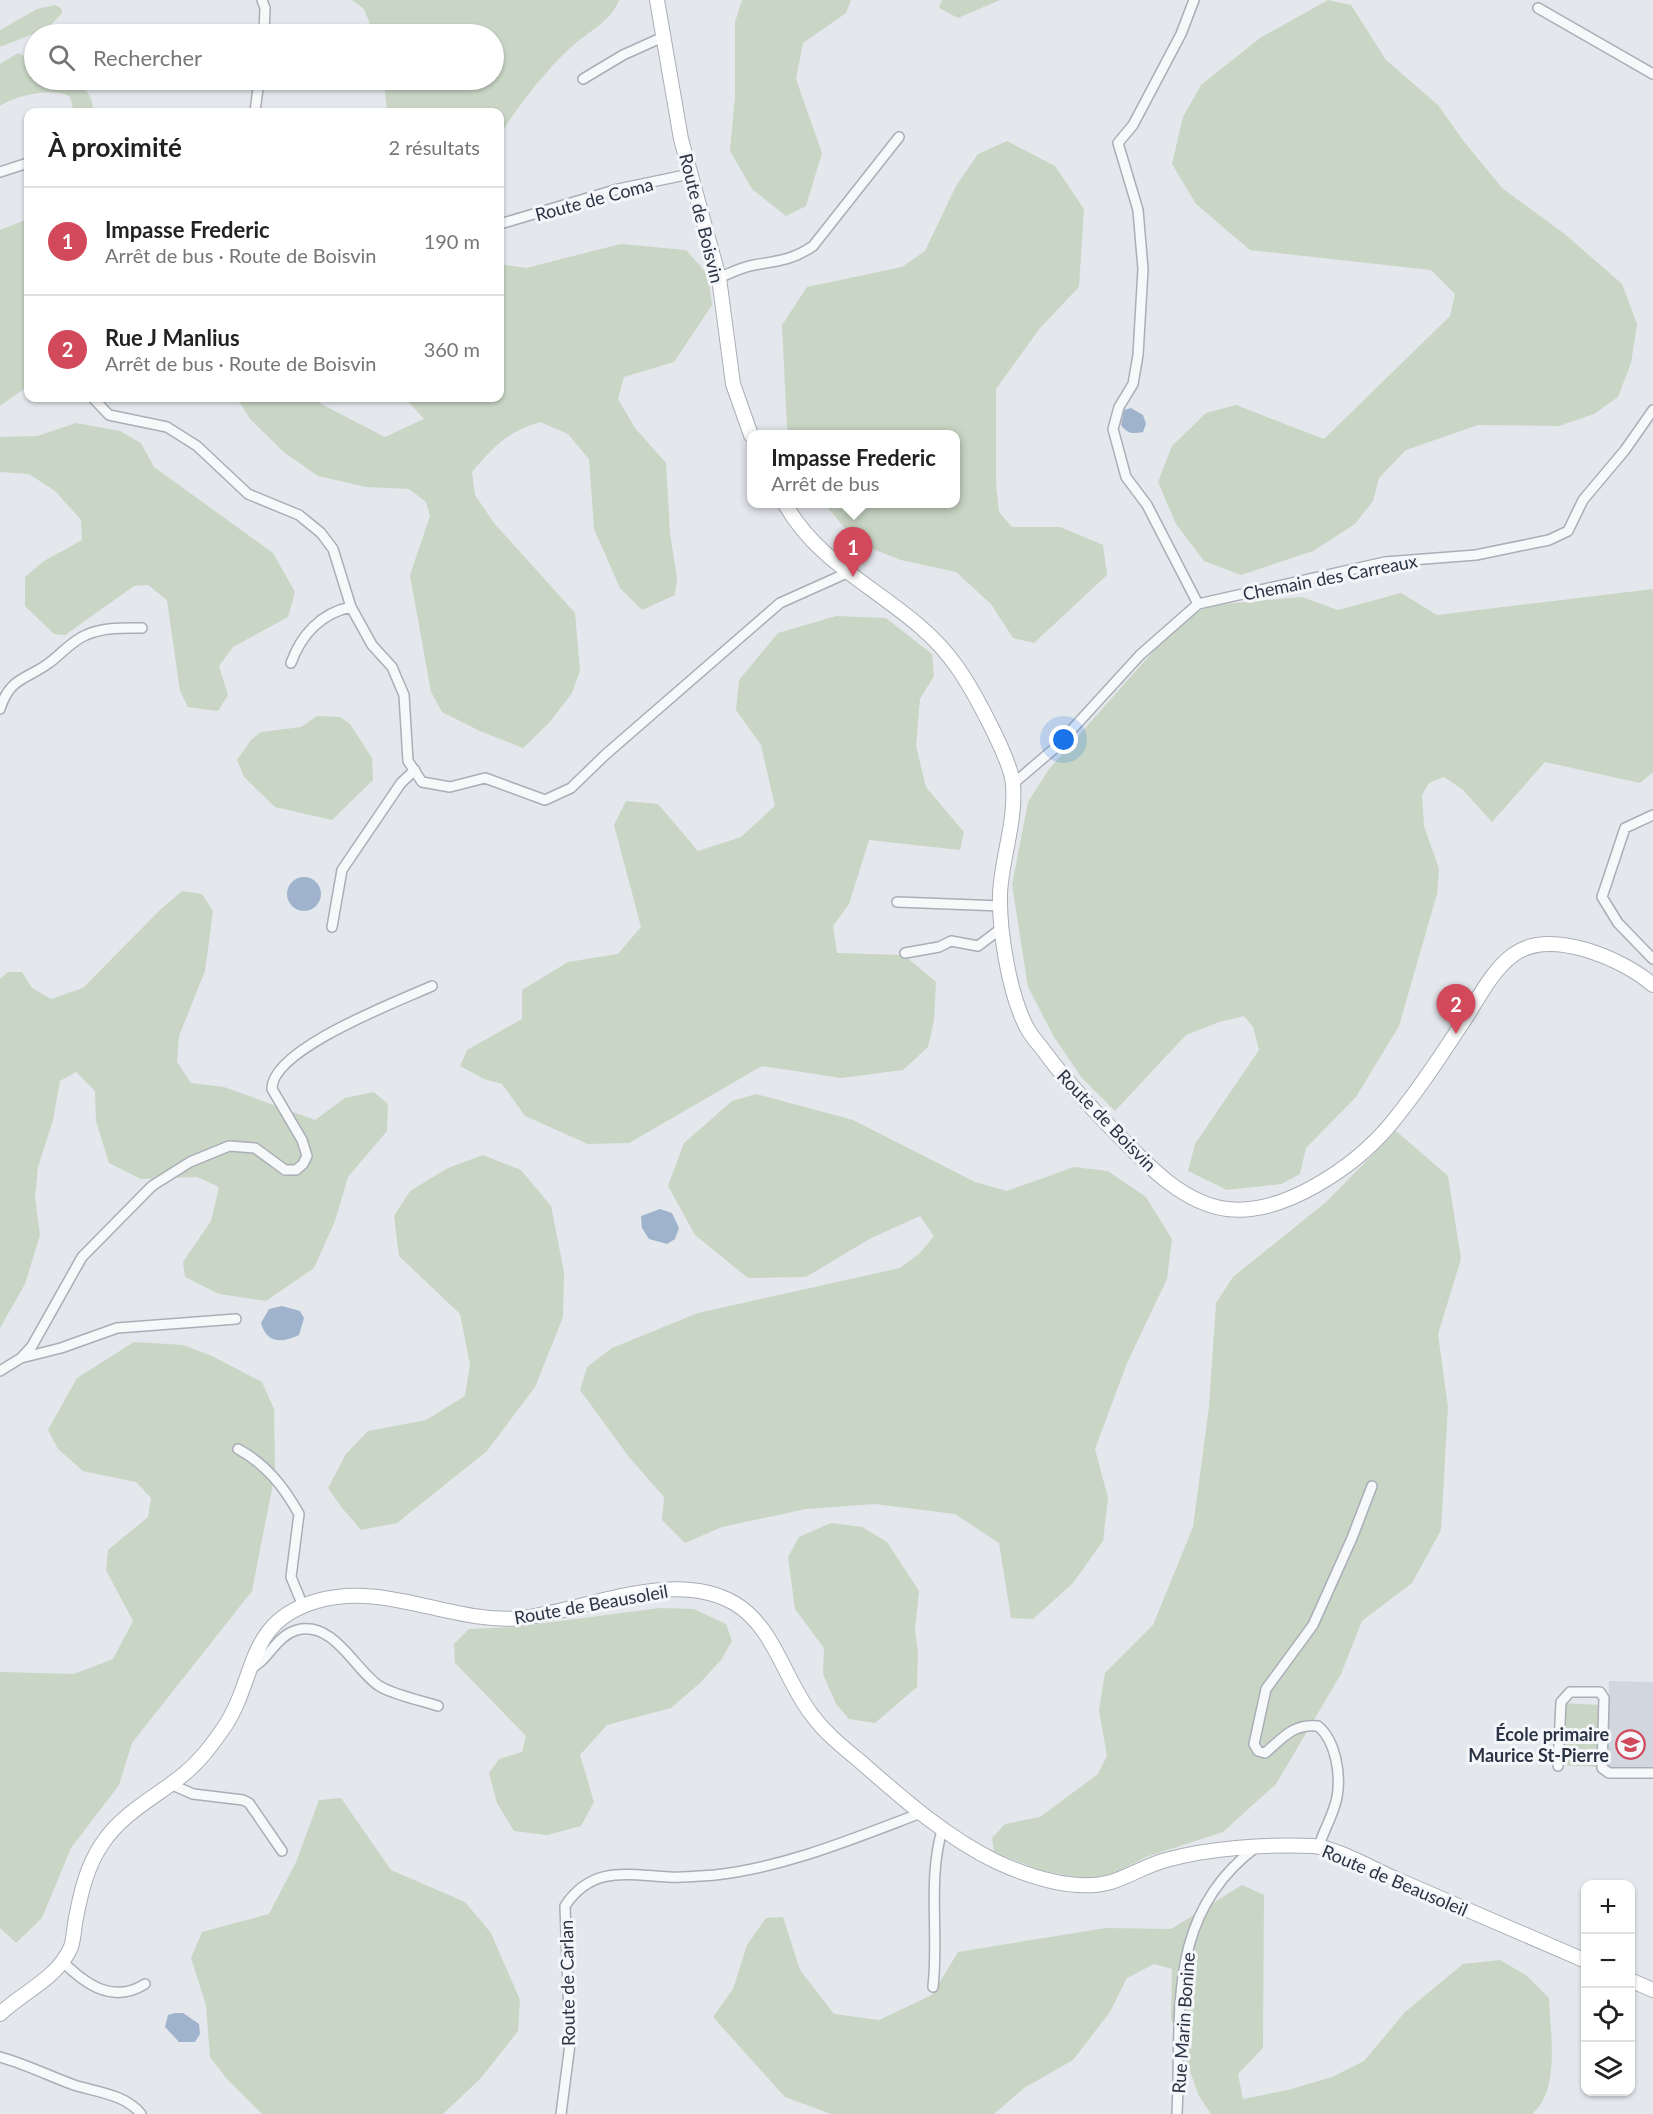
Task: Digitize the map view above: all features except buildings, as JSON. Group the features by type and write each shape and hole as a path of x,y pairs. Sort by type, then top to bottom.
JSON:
{"street":[{"path":"262,0 265,8 264,24"},
{"name":"Route de Boisvin","path":"657,0 690,174 719,278 733,384 749,430"},
{"path":"1194,0 1181,34 1133,125 1118,142 1138,210 1143,269 1138,355 1133,384 1119,407 1113,429 1126,477 1147,505 1185,573 1198,604"},
{"path":"1538,8 1653,74"},
{"path":"583,79 623,55 663,37"},
{"path":"256,108 258,90"},
{"path":"719,278 753,265 790,259 813,246 899,136"},
{"path":"0,172 24,165"},
{"name":"Route de Coma","path":"504,223 618,189 690,174"},
{"path":"97,402 109,415 167,427 198,446 248,494 299,515 314,527 333,549 351,607 372,645 392,667 404,695 408,761 422,782 450,787 485,778 545,800 571,788 780,603 847,573"},
{"name":"Chemain des Carreaux","path":"1014,783 1055,748 1140,655 1198,604 1385,562 1476,555 1549,540 1568,531 1583,500 1625,450 1653,410"},
{"name":"Route de Boisvin","path":"787,508 794,520 824,554 847,573 894,604 930,635 957,667 1006,762 1014,783 1001,906 1002,927 1005,959 1026,1027 1073,1090 1176,1190 1225,1210 1267,1209 1306,1190 1349,1163 1388,1128 1435,1065 1494,976 1513,955 1547,944 1577,947 1635,969 1653,986"},
{"path":"291,663 297,646 312,627 326,616 351,607"},
{"path":"0,709 4,695 20,677 46,665 84,635 109,628 142,628"},
{"path":"332,927 342,870 401,783 415,770"},
{"path":"1653,815 1625,828 1602,897 1618,923 1653,958"},
{"path":"897,902 1001,906"},
{"path":"905,953 939,947 951,941 978,946 1002,927"},
{"path":"0,1371 21,1358 32,1346 82,1257 152,1186 190,1162 229,1146 255,1148 285,1170 296,1170 303,1164 307,1156 302,1140 272,1089 272,1082 278,1072 318,1039 432,986"},
{"path":"21,1358 61,1348 117,1328 236,1319"},
{"path":"238,1449 251,1456 277,1480 299,1514 291,1577 303,1606"},
{"path":"1319,1846 1333,1810 1338,1789 1334,1751 1329,1739 1318,1726 1309,1725 1287,1733 1265,1753 1258,1751 1254,1744 1266,1689 1313,1625 1352,1538 1372,1486"},
{"name":"Route de Beausoleil","path":"0,2013 35,1989 62,1960 71,1946 86,1873 102,1844 125,1817 170,1784 207,1752 228,1722 241,1695 248,1670 268,1630 303,1606 322,1599 343,1598 392,1598 492,1619 525,1617 640,1593 668,1590 718,1596 737,1605 764,1632 799,1697 828,1734 921,1813 995,1861 1023,1872 1082,1887 1118,1880 1166,1860 1255,1848 1319,1846 1581,1959"},
{"path":"248,1670 262,1663 285,1636 295,1631 314,1630 347,1651 365,1674 381,1687 438,1706"},
{"path":"1558,1766 1561,1702 1570,1692 1600,1692 1604,1698 1602,1768 1609,1773 1653,1773"},
{"path":"170,1784 193,1794 243,1800 249,1803 282,1851"},
{"name":"Route de Carlan","path":"561,2114 570,2044 566,1906 584,1884 606,1876 633,1873 670,1877 716,1875 780,1862 853,1839 921,1813"},
{"path":"933,1987 937,1942 936,1847 943,1827"},
{"name":"Rue Marin Bonine","path":"1177,2114 1184,1962 1193,1927 1225,1874 1255,1848"},
{"path":"62,1960 84,1981 106,1990 123,1994 145,1984"},
{"path":"1635,1982 1653,1990"},
{"path":"0,2057 38,2069 74,2085 114,2095 141,2114"}],"shaded area":[{"name":"École primaire Maurice St-Pierre","path":"1609,1681 1653,1682 1653,1769 1607,1767"}],"green space":[{"path":"352,0 619,0 611,14 570,48 541,79 504,129 504,108 387,108 385,90 504,90 504,24 370,24 364,9"},
{"path":"742,0 851,0 846,13 803,43 796,79 822,153 806,206 786,216 752,189 730,151 735,97 735,22"},
{"path":"942,0 1000,0 958,18 939,8"},
{"path":"1328,0 1351,5 1386,60 1438,105 1465,143 1502,188 1566,235 1622,284 1637,324 1631,363 1618,397 1594,414 1559,426 1478,425 1406,450 1379,478 1373,501 1355,524 1313,551 1241,575 1204,561 1176,524 1158,482 1172,446 1206,413 1236,405 1324,439 1450,316 1455,294 1431,270 1250,250 1196,204 1172,164 1183,117 1201,85 1260,38"},
{"path":"55,5 61,8 62,13 52,24 24,24 24,38 0,47 0,30 37,9"},
{"path":"18,53 24,56 24,90 84,90 92,101 93,108 73,108 70,97 55,92 24,96 0,106 0,64"},
{"path":"1007,141 1055,166 1084,209 1079,287 1040,328 996,389 996,483 999,512 1012,527 1060,527 1103,545 1107,575 1034,643 1013,638 991,604 956,572 901,560 857,543 828,508 960,508 960,430 788,430 787,428 782,325 807,287 902,267 925,251 956,186 978,154"},
{"path":"24,221 24,389 0,406 0,230"},
{"path":"621,244 686,250 708,275 712,305 674,362 624,377 618,399 635,428 666,463 670,533 677,578 675,595 642,610 620,588 594,529 589,459 568,434 540,422 529,426 502,441 472,472 475,495 494,523 575,613 580,671 572,693 549,723 523,748 480,731 442,712 431,692 410,575 430,516 426,502 409,489 366,487 318,476 285,453 250,419 239,402 319,402 385,437 424,419 409,402 504,402 504,265 526,268"},
{"path":"76,423 120,431 141,443 154,467 273,553 295,592 288,617 233,647 219,666 228,695 218,711 188,707 180,691 167,600 148,585 134,586 65,635 54,634 25,606 25,577 44,561 82,540 81,520 55,491 29,474 0,472 0,437 37,436"},
{"path":"1653,589 1653,772 1640,783 1545,762 1492,822 1462,789 1444,777 1429,783 1422,795 1424,826 1439,869 1437,894 1399,1026 1356,1097 1306,1148 1300,1174 1281,1184 1227,1190 1188,1171 1195,1144 1259,1050 1253,1027 1244,1016 1219,1022 1186,1035 1115,1111 1082,1078 1054,1037 1028,987 1012,885 1028,802 1049,769 1180,621 1211,605 1302,597 1338,610 1401,593 1437,615"},
{"path":"836,616 886,618 932,654 934,676 920,699 916,746 926,787 964,832 960,850 869,840 849,904 833,926 837,953 904,955 936,982 934,1021 928,1047 903,1070 841,1078 762,1066 629,1143 588,1144 525,1116 502,1084 484,1079 460,1066 467,1050 522,1019 522,990 568,962 618,954 641,927 614,825 626,801 658,804 698,851 741,837 775,806 761,745 736,710 739,680 778,633"},
{"path":"317,716 340,717 350,724 372,758 373,780 332,820 275,807 244,777 237,760 251,740 261,732 301,727"},
{"path":"182,891 202,894 213,911 205,971 179,1036 177,1062 191,1083 224,1087 315,1120 345,1098 374,1092 388,1104 387,1131 348,1177 335,1221 314,1268 266,1301 219,1294 185,1277 183,1262 211,1221 219,1187 197,1177 141,1179 109,1163 96,1121 95,1091 76,1072 60,1081 53,1120 38,1167 35,1197 40,1235 25,1284 0,1328 0,979 8,972 22,972 32,988 51,999 83,988 160,910"},
{"path":"756,1094 853,1120 975,1182 1007,1191 1074,1167 1108,1171 1146,1197 1172,1239 1167,1279 1127,1363 1095,1449 1108,1498 1103,1541 1073,1583 1033,1619 1011,1618 999,1543 955,1514 875,1504 806,1509 722,1527 685,1543 662,1520 664,1497 629,1457 580,1390 587,1367 612,1348 698,1313 900,1268 920,1253 934,1236 920,1216 871,1238 806,1277 748,1278 695,1235 668,1186 684,1143 732,1101"},
{"path":"1396,1131 1448,1176 1461,1259 1438,1334 1448,1407 1441,1530 1412,1583 1362,1621 1341,1674 1276,1784 1223,1832 1146,1857 1097,1881 1039,1870 994,1852 992,1838 1005,1824 1040,1817 1098,1774 1107,1756 1099,1710 1105,1673 1153,1625 1193,1527 1209,1407 1216,1303 1233,1277 1326,1202"},
{"path":"483,1155 521,1170 551,1206 564,1272 563,1317 535,1387 487,1451 397,1523 361,1530 328,1488 346,1454 368,1431 426,1420 465,1396 470,1364 460,1314 399,1256 394,1216 410,1191 448,1168"},
{"path":"134,1342 183,1345 212,1356 262,1382 274,1409 275,1473 252,1591 132,1743 119,1785 71,1848 42,1918 16,1943 0,1928 0,1672 74,1674 113,1659 133,1621 106,1570 108,1550 148,1517 151,1498 136,1482 83,1471 58,1449 48,1430 77,1378"},
{"path":"831,1523 862,1527 887,1542 919,1591 915,1630 918,1652 917,1687 875,1723 849,1719 836,1704 823,1674 824,1648 795,1609 788,1557 799,1537"},
{"path":"660,1608 694,1609 726,1624 732,1641 721,1660 700,1683 671,1708 607,1725 580,1755 594,1802 581,1826 547,1835 514,1831 497,1803 489,1773 499,1759 522,1752 526,1736 455,1663 454,1644 469,1629 514,1627"},
{"path":"1564,1703 1599,1705 1597,1767 1561,1765"},
{"path":"341,1798 391,1870 465,1902 491,1933 520,2000 518,2031 481,2078 443,2114 262,2114 227,2079 210,2057 206,2005 191,1958 202,1932 269,1914 296,1862 319,1800"},
{"path":"1242,1885 1264,1895 1263,2048 1238,2074 1243,2099 1288,2090 1332,2077 1364,2061 1405,2012 1463,1964 1500,1960 1526,1975 1549,1998 1552,2060 1547,2091 1541,2104 1532,2114 1211,2114 1199,2096 1171,2019 1172,1969 1154,1964 1127,1978 1110,2012 1073,2060 1024,2088 994,2114 831,2114 785,2097 713,2017 733,1989 747,1945 766,1918 783,1917 800,1970 834,2014 879,2020 932,1995 958,1952 1106,1928 1171,1929"}],"water":[{"path":"1131,408 1143,415 1146,424 1143,432 1131,433 1121,425 1124,410"},
{"path":"304,877 316,882 321,894 316,906 304,911 292,906 287,894 292,882"},
{"path":"660,1209 672,1213 679,1228 675,1239 667,1244 649,1239 642,1228 641,1216"},
{"path":"282,1306 300,1311 304,1318 299,1335 276,1340 267,1335 261,1323 269,1309"},
{"path":"183,2013 199,2024 200,2034 195,2042 179,2042 165,2027 168,2015"}],"place":[{"name":"Impasse Frederic","path":"853,577"},
{"name":"Rue J Manlius","path":"1456,1034"},
{"name":"École primaire Maurice St-Pierre","path":"1630,1744"}]}
